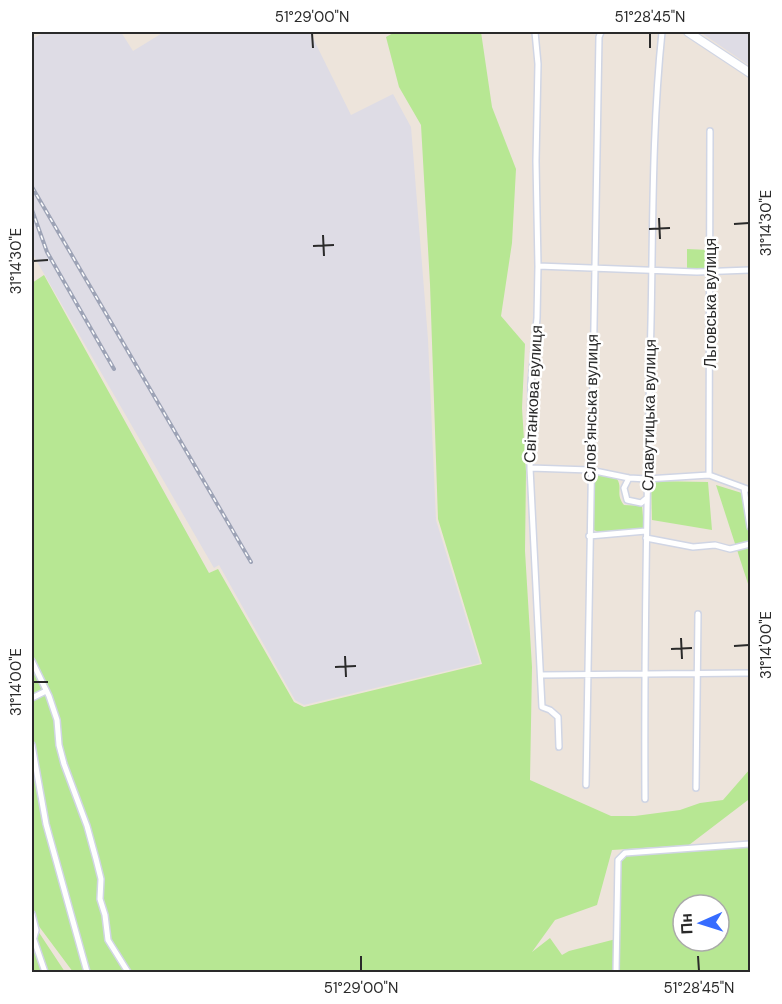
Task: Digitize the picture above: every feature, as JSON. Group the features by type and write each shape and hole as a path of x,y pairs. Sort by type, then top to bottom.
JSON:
{"main road":[{"path":"688,32 750,73"}],"street":[{"name":"Світанкова вулиця","path":"535,32 538,64 536,161 538,266 537,318 531,382 530,468 542,707 558,717 560,747"},
{"name":"Словʼянська вулиця","path":"586,785 594,268 599,37 601,32"},
{"name":"Славутицька вулиця","path":"645,799 647,479 656,117 662,32"},
{"name":"Льговська вулиця","path":"709,475 710,131"},
{"path":"538,266 711,272 750,270"},
{"path":"530,468 590,470 628,478 647,479 709,475 747,489 750,527"},
{"path":"628,478 624,488 627,500 641,503 647,498"},
{"path":"589,536 646,531"},
{"path":"646,538 693,547 715,545 730,549 750,544"},
{"path":"696,788 698,614"},
{"path":"32,661 57,720 59,745 64,764 87,826 101,879 100,899 105,915 108,940 128,972"},
{"path":"541,675 750,673"},
{"path":"32,698 46,691"},
{"path":"32,745 46,824 87,972"},
{"path":"616,972 618,860 625,853 750,844"},
{"path":"32,914 36,930 33,941 45,972"}],"shaded area":[{"path":"45,32 121,32 133,51 164,32 310,32 351,115 393,94 411,127 428,339 436,520 480,663 304,705 295,700 219,565 214,568 32,253 32,39"},
{"path":"700,32 750,32 750,66"}],"green space":[{"path":"395,32 481,32 492,107 516,169 512,243 501,316 525,344 522,408 526,472 525,551 532,667 530,780 611,816 635,816 680,810 700,803 723,800 750,769 750,801 748,800 689,845 612,850 597,905 555,920 532,952 550,938 562,955 569,951 616,939 615,972 73,972 32,917 32,283 44,275 209,573 218,569 294,702 304,707 482,664 438,519 430,284 421,125 399,87 386,37"},
{"path":"687,249 709,250 708,266 687,268"},
{"path":"594,475 617,479 620,498 624,505 642,506 644,528 598,532 594,530"},
{"path":"651,481 708,482 712,530 652,520"},
{"path":"716,485 745,494 749,499 750,590"},
{"path":"750,847 750,972 617,972 620,861 625,855"},
{"path":"32,922 65,972 32,972"}],"railway":[{"path":"32,187 251,562"},
{"path":"32,210 47,252 114,369"}]}
